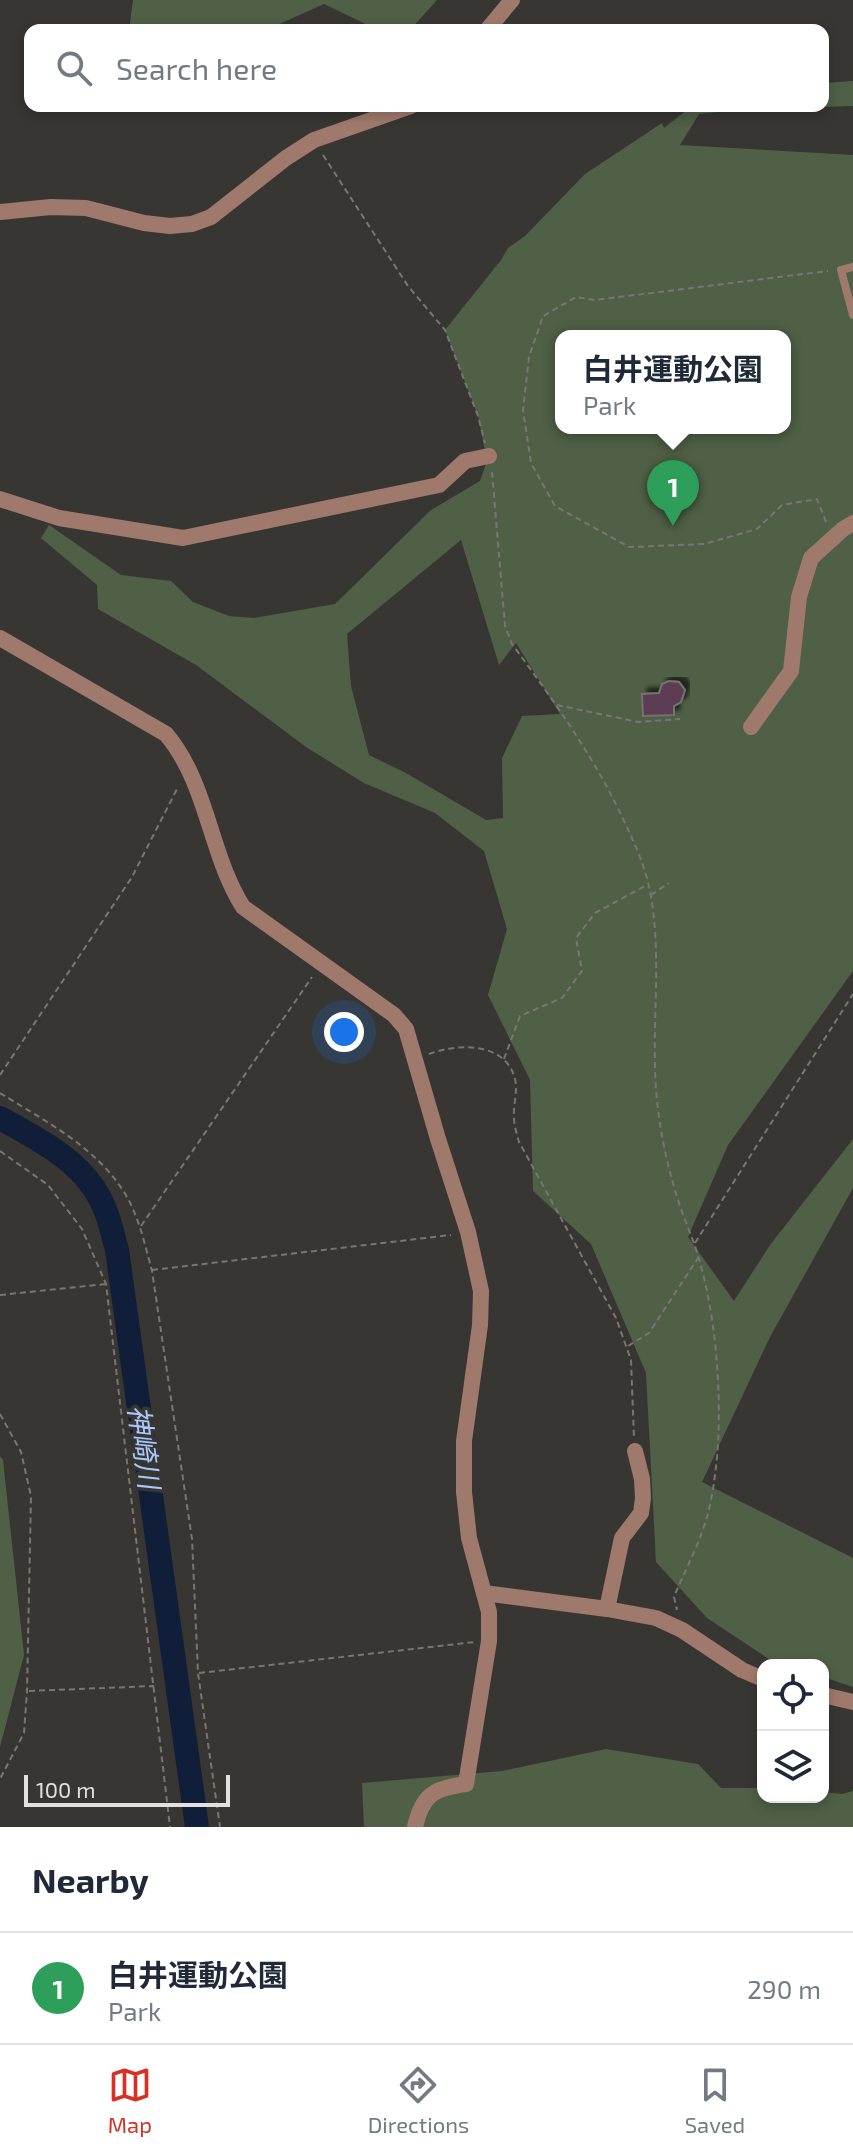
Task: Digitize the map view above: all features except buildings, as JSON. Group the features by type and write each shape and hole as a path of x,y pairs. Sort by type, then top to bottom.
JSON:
{"street":[{"path":"492,24 512,0"},
{"path":"0,212 51,207 86,208 144,223 170,226 192,224 211,217 314,140 394,112"},
{"path":"0,499 59,518 183,538 439,485 465,461 489,456"},
{"path":"751,727 791,671 799,597 811,558 853,523"},
{"path":"0,638 166,734 181,751 192,775 232,889 243,907 394,1015 406,1029 468,1232 481,1291 480,1325 464,1441 464,1492 469,1538 489,1612 489,1641 466,1784 436,1791 425,1799 415,1827"},
{"path":"607,1609 622,1538 641,1513 642,1479 635,1451"},
{"path":"484,1593 656,1618 682,1630 742,1670 757,1676"},
{"path":"829,1696 853,1702"}],"lane":[{"path":"853,267 841,270 853,315"}],"path":[{"path":"314,140 408,286 445,330 478,416 489,456 505,626 512,644 587,750 612,794 636,845 651,895 655,933 654,1066 658,1110 670,1173 698,1257 714,1325 717,1391 716,1469 708,1515 674,1597 682,1630"},
{"path":"826,524 817,499 782,505 757,529 704,544 629,547 555,506 531,463 523,410 529,357 543,316 576,297 595,300 841,270"},
{"path":"556,705 638,722 680,719"},
{"path":"0,1075 132,877 181,782"},
{"path":"651,895 669,883"},
{"path":"503,1060 520,1016 562,998 582,971 576,938 595,913 648,885"},
{"path":"140,1229 321,963"},
{"path":"694,1244 853,994"},
{"path":"415,1060 439,1050 466,1047 495,1052 512,1069 517,1083 513,1120 519,1142 616,1318 627,1347 631,1360 635,1451"},
{"path":"0,1093 84,1147 123,1190 140,1229 152,1271 192,1539 198,1673 220,1827"},
{"path":"0,1151 48,1185 82,1229 106,1284 156,1686 170,1827"},
{"path":"152,1271 468,1232"},
{"path":"627,1347 649,1333 698,1257"},
{"path":"0,1295 106,1284"},
{"path":"0,1414 21,1452 31,1496 24,1733 0,1779"},
{"path":"198,1673 489,1641"},
{"path":"27,1691 156,1686"}],"green space":[{"path":"133,0 437,0 415,24 366,24 324,4 279,24 130,24"},
{"path":"853,81 853,106 829,107 829,83"},
{"path":"684,112 717,112 699,114 680,145 853,155 853,523 834,539 853,532 853,971 728,1145 688,1237 734,1301 770,1245 853,1139 853,1188 770,1337 702,1482 853,1558 853,1687 829,1679 829,1659 769,1659 707,1618 656,1562 646,1373 591,1244 533,1191 530,1080 488,995 507,929 484,851 435,813 364,783 306,747 196,665 98,609 97,585 41,538 49,525 121,575 171,581 193,602 229,616 254,618 335,604 431,510 480,481 487,461 478,416 445,330 508,248 525,236 585,174 662,123 664,128","holes":["461,540 499,665 516,643 560,714 522,716 502,758 503,818 486,820 369,755 351,686 347,634"]},
{"path":"0,1456 3,1460 24,1655 0,1747"},
{"path":"606,1749 698,1764 721,1788 757,1788 757,1803 829,1803 829,1793 853,1791 853,1827 364,1827 362,1783 502,1771"}],"waterway":[{"name":"神崎川","path":"0,1118 46,1144 74,1165 96,1191 111,1228 117,1250 197,1827"}],"place":[{"name":"白井運動公園","path":"673,526"}]}
